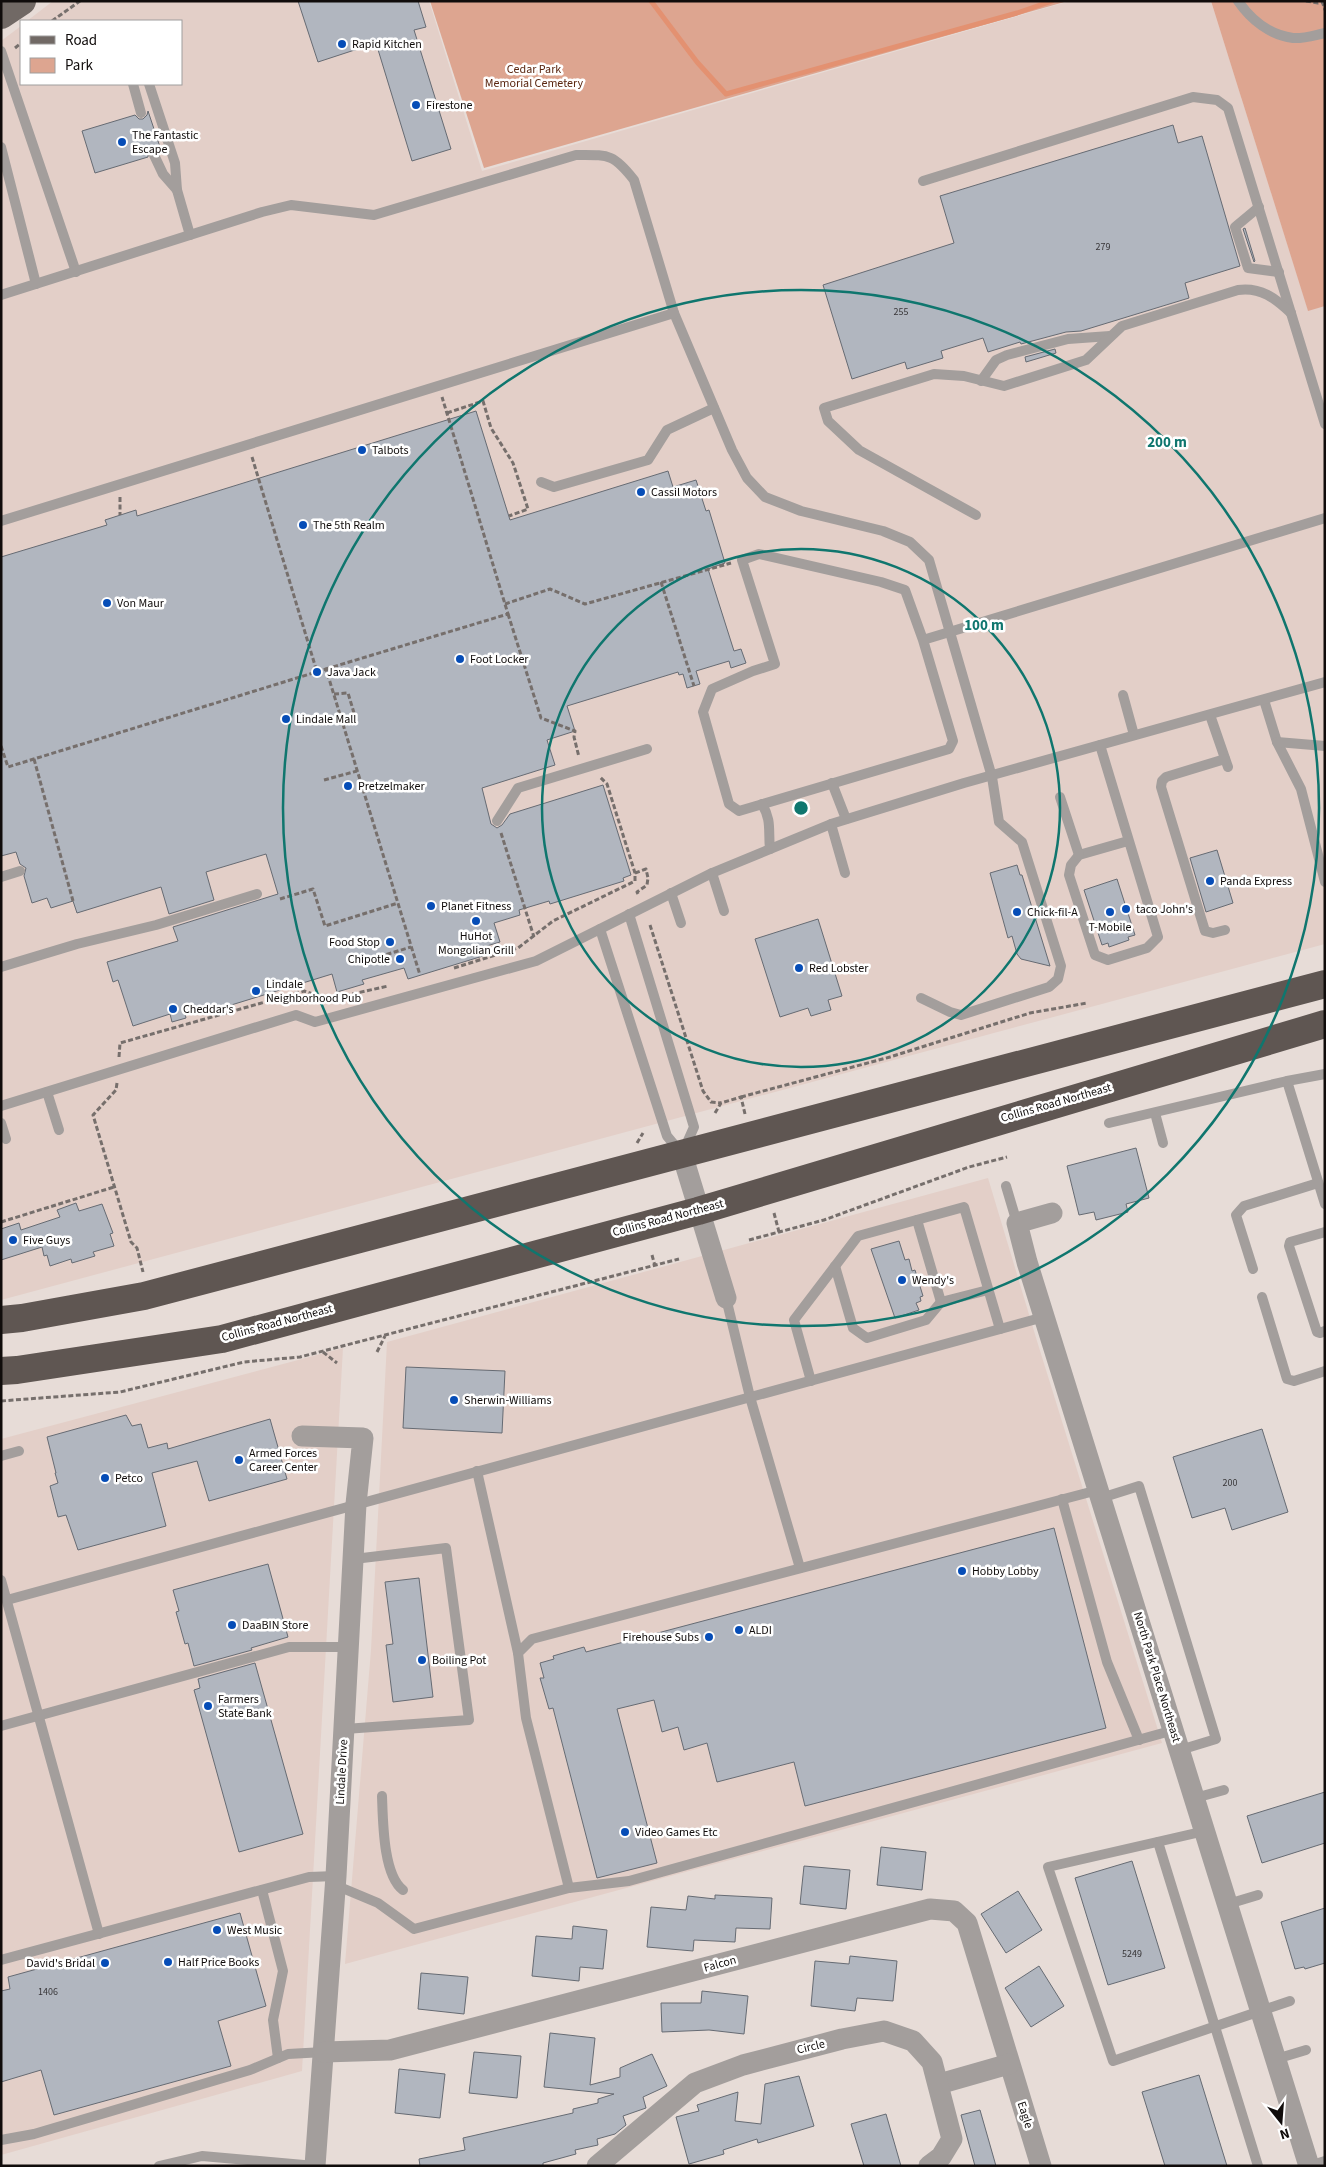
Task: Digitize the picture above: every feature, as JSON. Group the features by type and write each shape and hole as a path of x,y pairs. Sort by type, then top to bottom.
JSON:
{"highway":[{"path":"1,1320 22,1318 144,1296 1325,984"},
{"name":"Collins Road Northeast","path":"1,1371 222,1339 698,1211 1325,1024"}],"main road":[{"path":"1,15 22,1"}],"street":[{"path":"682,1154 726,1298"},
{"path":"1017,1223 1052,1213"},
{"name":"North Park Place Northeast","path":"1017,1223 1044,1317 1309,2166"},
{"name":"Lindale Drive","path":"302,1436 363,1438 356,1504 350,1647 336,1880 315,2166"},
{"name":"Falcon","path":"324,2052 390,2050 930,1909 954,1911 967,1923 1009,2064"},
{"name":"Circle","path":"597,2166 695,2083 743,2065 842,2039 884,2031 914,2041 932,2062 952,2138 941,2157 928,2166"},
{"path":"939,2084 1009,2064"},
{"name":"Eagle","path":"1009,2064 1042,2166"}],"lane":[{"path":"1238,1 1248,14 1274,33 1294,38 1325,34"},
{"path":"1,51 76,272"},
{"path":"133,85 141,113"},
{"path":"149,85 175,163 177,190 190,235"},
{"path":"923,181 1193,97 1217,100 1228,108 1325,424"},
{"path":"1,147 36,284"},
{"path":"154,155 163,174 177,190"},
{"path":"1,295 267,211 291,206 374,215 576,155 606,155 622,164 634,180 674,313 732,450 747,478 765,497 802,511 883,531 910,542 929,560 992,777 999,822 1022,842 1061,966 1058,979 1049,987 961,1014 950,1012 922,998"},
{"path":"1259,207 1236,227 1248,268 1279,272"},
{"path":"976,515 859,450 828,421 824,408 934,374 964,376 1004,386 1086,360 1122,326 1238,290 1250,288 1273,297 1291,313"},
{"path":"1,521 674,313"},
{"path":"981,381 996,360 1007,355 1068,339 1110,336"},
{"path":"541,482 554,487 648,460 667,430 714,408"},
{"path":"923,640 1325,518"},
{"path":"759,554 881,582 904,590 923,640 953,741 948,749 739,811 729,804 703,712 712,689 753,671 775,664 742,560 759,554"},
{"path":"1,1106 296,1015 315,1022 536,961 712,873 831,824 1134,735 1325,682"},
{"path":"1123,696 1134,735"},
{"path":"1264,700 1277,742 1300,788 1325,882"},
{"path":"1210,715 1226,763 1166,777 1162,781 1161,787 1205,931 1214,933 1225,930"},
{"path":"1277,742 1325,746"},
{"path":"1100,745 1158,937 1147,948 1108,960 1094,955 1069,875 1071,865 1079,855 1128,841"},
{"path":"496,820 518,788 647,749"},
{"path":"832,783 846,819"},
{"path":"1060,797 1079,855"},
{"path":"762,804 768,816 770,826 770,849"},
{"path":"831,824 845,873"},
{"path":"1,877 20,871"},
{"path":"712,873 724,911"},
{"path":"672,893 681,923"},
{"path":"1,967 77,944 156,925 257,894"},
{"path":"600,929 667,1136 682,1154 694,1127 629,914"},
{"path":"1109,1123 1287,1081 1325,1074"},
{"path":"1287,1081 1325,1204"},
{"path":"47,1092 58,1130"},
{"path":"1155,1112 1162,1143"},
{"path":"1,1123 6,1139"},
{"path":"1253,1269 1236,1215 1244,1206 1318,1183"},
{"path":"1006,1186 1017,1223"},
{"path":"811,1381 794,1320 858,1236 964,1207 1000,1329"},
{"path":"917,1220 941,1302"},
{"path":"1325,1232 1290,1242 1289,1246 1317,1332 1325,1331"},
{"path":"835,1266 853,1328 867,1338 926,1320 941,1302 988,1290"},
{"path":"1262,1297 1287,1379 1294,1381 1325,1371"},
{"path":"726,1298 750,1397 800,1568"},
{"path":"7,1600 1044,1317"},
{"path":"1,1456 19,1451"},
{"path":"477,1471 518,1653 526,1718 569,1888"},
{"path":"1,1960 309,1877 336,1880 378,1903 414,1929 569,1888 629,1881 1139,1740 1216,1739 1140,1486 1062,1499 532,1639 518,1653"},
{"path":"1062,1499 1107,1662 1139,1740"},
{"path":"345,1729 470,1720 446,1548 354,1559"},
{"path":"1,1580 99,1934"},
{"path":"1,1726 289,1647 350,1647"},
{"path":"1195,1798 1224,1790"},
{"path":"382,1796 385,1846 395,1884 403,1890"},
{"path":"1205,1831 1048,1867 1113,2061 1290,2001"},
{"path":"1158,1842 1213,2026 1258,2166"},
{"path":"262,1890 283,1971 273,2020 278,2058"},
{"path":"1228,1904 1258,1895"},
{"path":"1276,2059 1306,2050"},
{"path":"1,2140 34,2134 231,2075 288,2054 324,2052"},
{"path":"159,2166 184,2163 202,2156 315,2166"},
{"path":"1309,2166 1325,2161"}],"path":[{"path":"53,20 80,1"},
{"path":"1306,1 1311,3 1323,2 1325,10"},
{"path":"15,48 20,44"},
{"path":"438,386 541,718 575,731 574,737 579,757 607,784 635,873 646,869 647,886 637,892 638,894"},
{"path":"447,413 483,401 491,428 513,462 528,509 509,516"},
{"path":"248,444 317,672"},
{"path":"505,604 550,589 585,604 742,560"},
{"path":"661,582 694,686"},
{"path":"1,746 8,767 508,614"},
{"path":"326,669 420,975"},
{"path":"334,694 348,694 354,713"},
{"path":"34,759 73,901"},
{"path":"324,780 357,771"},
{"path":"496,820 534,938"},
{"path":"280,899 313,889 325,926 398,903"},
{"path":"650,925 703,1091 711,1102 721,1103 890,1057 1030,1013 1087,1003"},
{"path":"365,961 412,947"},
{"path":"741,1097 746,1114"},
{"path":"715,1113 721,1103"},
{"path":"749,1240 824,1220 969,1168 1007,1157"},
{"path":"1,1222 114,1187"},
{"path":"774,1213 779,1232"},
{"path":"652,1255 655,1266"},
{"path":"1,1400 120,1392 244,1362 300,1357 679,1259"},
{"path":"377,1352 385,1336"},
{"path":"322,1351 337,1363"}],"shaded area":[{"path":"53,1 429,1 482,171 1070,1 1211,1 1308,310 1325,306 1325,944 1,1300 1,41 20,27 20,85 182,85 182,20 28,20"},
{"path":"988,1178 1162,1743 345,1964 371,1650 387,1342"},
{"path":"343,1348 302,2071 1,2155 1,1439"}],"green space":[{"name":"Cedar Park Memorial Cemetery","path":"430,1 1068,1 484,168"},
{"path":"1211,1 1325,1 1325,306 1308,311"}],"building":[{"path":"298,1 418,1 426,27 414,30 451,149 412,161 376,43 318,62"},
{"name":"The Fantastic Escape","path":"148,111 162,153 157,149 152,149 148,152 148,157 95,173 82,131 135,115 139,119 143,119"},
{"path":"1173,125 1178,143 1202,136 1240,266 1185,283 1189,298 1081,331 1066,332 1021,344 1020,342 988,352 983,338 941,351 943,358 907,369 905,362 852,379 823,285 954,243 940,196"},
{"path":"1245,228 1255,261 1254,262 1243,229"},
{"path":"1055,349 1056,353 1026,362 1025,357"},
{"name":"Lindale Mall","path":"476,411 510,520 668,471 673,487 696,480 706,511 709,510 725,563 708,569 734,651 741,649 746,663 731,668 729,661 696,671 700,684 687,688 683,674 679,675 678,672 567,706 575,731 547,740 555,765 482,788 491,824 497,828 502,825 510,814 603,785 631,875 623,878 624,881 550,904 549,901 519,910 520,915 494,923 500,942 480,948 483,956 408,979 404,968 362,980 364,984 337,992 332,974 215,1010 213,1006 185,1014 186,1018 172,1022 170,1014 133,1026 118,980 113,982 107,962 178,941 173,927 278,894 266,854 206,872 214,900 169,914 161,887 77,913 73,901 51,908 47,898 32,903 24,876 26,868 20,864 16,852 1,856 1,557 107,525 105,520 136,510 137,516"},
{"name":"Panda Express","path":"1217,850 1233,903 1206,912 1190,858"},
{"name":"Chick-fil-A","path":"1017,865 1020,875 1022,875 1050,966 1021,959 1017,954 1012,936 1008,938 990,873"},
{"name":"T-Mobile","path":"1117,879 1135,935 1128,937 1129,940 1109,947 1108,943 1102,945 1084,890"},
{"name":"Red Lobster","path":"818,919 842,996 828,1000 831,1010 811,1016 808,1008 780,1017 755,939"},
{"path":"1136,1148 1149,1198 1126,1204 1128,1212 1096,1220 1094,1212 1079,1215 1067,1166"},
{"path":"76,1203 79,1211 102,1204 113,1233 110,1234 114,1246 93,1252 95,1256 72,1263 71,1259 50,1266 47,1255 44,1256 42,1247 1,1260 1,1229 19,1223 21,1230 60,1217 57,1210"},
{"name":"Wendy's","path":"899,1241 905,1260 909,1259 912,1271 915,1270 923,1296 920,1297 921,1301 916,1303 919,1310 895,1318 871,1249"},
{"name":"Sherwin-Williams","path":"406,1367 505,1371 502,1433 403,1428"},
{"name":"Petco","path":"126,1415 132,1426 141,1424 148,1448 167,1443 168,1449 270,1419 287,1479 209,1501 197,1461 152,1473 166,1526 78,1550 66,1515 58,1517 50,1486 58,1483 47,1437"},
{"path":"1262,1429 1288,1512 1232,1530 1225,1508 1192,1518 1173,1457"},
{"path":"1054,1528 1106,1728 805,1806 794,1762 717,1782 707,1743 684,1750 678,1727 662,1732 654,1700 617,1709 657,1863 597,1878 553,1708 549,1709 540,1678 544,1678 540,1663 554,1659 553,1656 584,1647 586,1652"},
{"name":"DaaBIN Store","path":"268,1564 288,1637 251,1648 252,1650 194,1666 188,1643 185,1644 176,1612 179,1611 173,1590"},
{"path":"419,1578 433,1697 393,1702 386,1645 393,1644 385,1582"},
{"path":"255,1663 303,1834 239,1852 194,1690 200,1688 198,1679"},
{"path":"1325,1792 1325,1843 1262,1863 1247,1816"},
{"path":"881,1847 926,1852 922,1890 877,1885"},
{"path":"1132,1861 1165,1968 1108,1985 1075,1878"},
{"path":"804,1866 850,1870 846,1909 800,1904"},
{"path":"1018,1891 1042,1930 1006,1953 981,1914"},
{"path":"715,1895 772,1898 770,1929 736,1928 735,1942 694,1940 693,1951 647,1947 651,1907 686,1910 688,1896 715,1899"},
{"path":"1325,1908 1325,1963 1305,1969 1304,1967 1295,1969 1281,1922"},
{"path":"240,1913 266,2006 218,2021 231,2066 54,2115 41,2070 1,2082 1,1991 10,1989 8,1977"},
{"path":"573,1926 607,1930 603,1969 580,1967 579,1981 532,1976 536,1936 572,1939"},
{"path":"850,1956 897,1961 893,2001 857,1998 855,2011 811,2006 815,1961 849,1964"},
{"path":"1039,1966 1064,2006 1031,2027 1005,1988"},
{"path":"421,1973 468,1977 464,2014 418,2009"},
{"path":"702,1991 748,1996 744,2034 709,2030 662,2032 661,2003 701,2003"},
{"path":"550,2033 595,2038 590,2085 620,2077 620,2068 652,2054 667,2086 643,2097 646,2108 623,2116 626,2125 615,2134 597,2139 598,2145 575,2150 576,2154 543,2163 543,2166 420,2166 419,2159 465,2150 463,2138 573,2113 573,2109 598,2103 598,2099 614,2094 544,2087"},
{"path":"474,2052 521,2056 517,2098 469,2093"},
{"path":"399,2069 445,2074 440,2118 395,2113"},
{"path":"1199,2075 1227,2166 1165,2166 1142,2092"},
{"path":"799,2076 814,2126 758,2143 757,2139 723,2150 724,2154 689,2164 676,2117 699,2111 697,2105 738,2092 735,2121 761,2124 765,2084"},
{"path":"980,2110 996,2166 975,2166 961,2115"},
{"path":"886,2114 901,2166 864,2166 851,2124"}],"waterway":[{"path":"651,1 697,62 726,94 1017,13 1052,1"}],"place":[{"name":"Rapid Kitchen","path":"342,44"},
{"name":"Firestone","path":"416,105"},
{"name":"The Fantastic Escape","path":"122,142"},
{"name":"Talbots","path":"362,450"},
{"name":"Cassil Motors","path":"641,492"},
{"name":"The 5th Realm","path":"303,525"},
{"name":"Von Maur","path":"107,603"},
{"name":"Foot Locker","path":"460,659"},
{"name":"Java Jack","path":"317,672"},
{"name":"Lindale Mall","path":"286,719"},
{"name":"Pretzelmaker","path":"348,786"},
{"name":"Panda Express","path":"1210,881"},
{"name":"Planet Fitness","path":"431,906"},
{"name":"taco John's","path":"1126,909"},
{"name":"Chick-fil-A","path":"1017,912"},
{"name":"T-Mobile","path":"1110,912"},
{"name":"HuHot Mongolian Grill","path":"476,921"},
{"name":"Food Stop","path":"390,942"},
{"name":"Chipotle","path":"400,959"},
{"name":"Red Lobster","path":"799,968"},
{"name":"Lindale Neighborhood Pub","path":"256,991"},
{"name":"Cheddar's","path":"173,1009"},
{"name":"Five Guys","path":"13,1240"},
{"name":"Wendy's","path":"902,1280"},
{"name":"Sherwin-Williams","path":"454,1400"},
{"name":"Armed Forces Career Center","path":"239,1460"},
{"name":"Petco","path":"105,1478"},
{"name":"Hobby Lobby","path":"962,1571"},
{"name":"DaaBIN Store","path":"232,1625"},
{"name":"ALDI","path":"739,1630"},
{"name":"Firehouse Subs","path":"709,1637"},
{"name":"Boiling Pot","path":"422,1660"},
{"name":"Farmers State Bank","path":"208,1706"},
{"name":"Video Games Etc","path":"625,1832"},
{"name":"West Music","path":"217,1930"},
{"name":"Half Price Books","path":"168,1962"},
{"name":"David's Bridal","path":"105,1963"}]}
